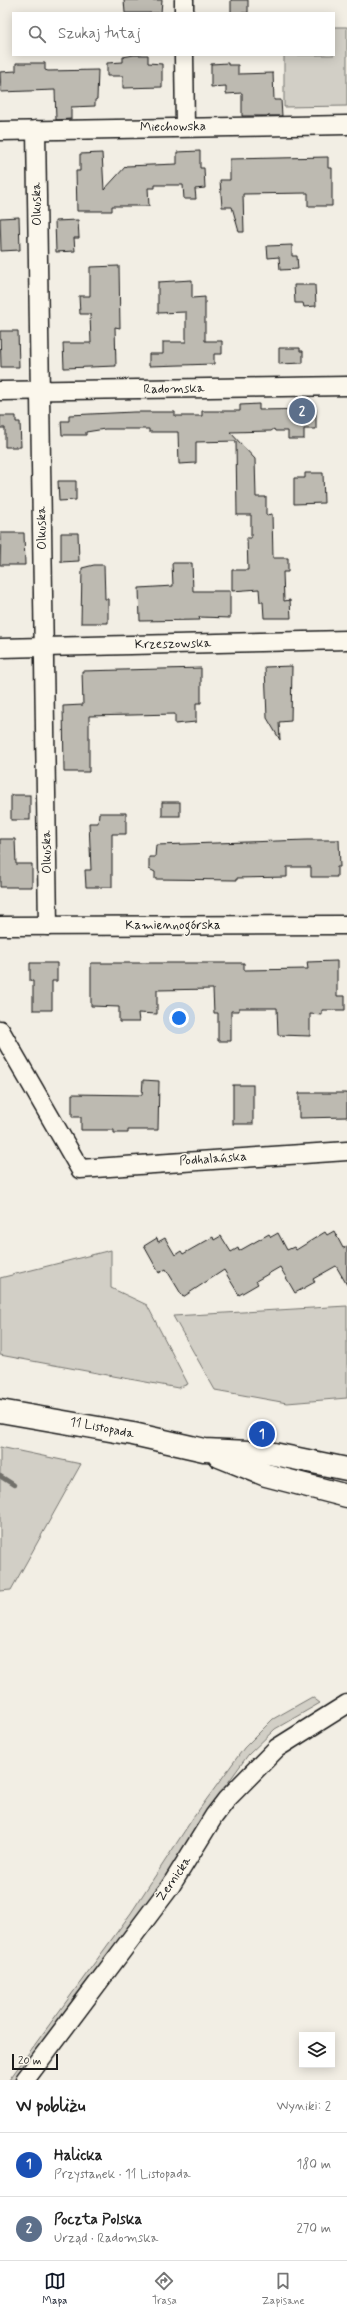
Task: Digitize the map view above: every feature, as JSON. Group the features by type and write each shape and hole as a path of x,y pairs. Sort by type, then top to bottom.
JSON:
{"main road":[{"name":"11 Listopada","path":"0,1411 125,1432 204,1450 266,1475 347,1496"},
{"name":"11 Listopada","path":"204,1450 268,1453 347,1469"}],"street":[{"path":"184,0 184,12"},
{"path":"184,56 185,127"},
{"name":"Miechowska","path":"0,131 347,125"},
{"name":"Olkuska","path":"36,130 48,926"},
{"name":"Radomska","path":"0,391 347,386"},
{"name":"Krzeszowska","path":"0,648 347,640"},
{"name":"Kamiennogórska","path":"0,926 347,925"},
{"name":"Podhalańska","path":"0,1030 80,1169 347,1151"},
{"name":"Żernicka","path":"24,2080 170,1887 214,1816 227,1799 277,1748 347,1704"}],"shaded area":[{"path":"335,27 347,27 347,106 284,107 284,56 335,56"},
{"path":"111,1250 111,1288 147,1305 188,1384 178,1388 0,1355 0,1278"},
{"path":"347,1306 347,1398 287,1403 215,1390 173,1316"},
{"path":"0,1447 81,1464 11,1590 0,1591"},
{"path":"312,1697 320,1703 275,1729 248,1755 198,1824 159,1888 76,1995 20,2074 14,2080 9,2080 131,1913 193,1818 244,1748 273,1719"}],"building":[{"path":"124,0 162,0 161,12 125,12"},
{"path":"231,0 248,0 248,12 231,12"},
{"path":"148,56 148,63 162,64 162,87 123,88 123,76 107,76 107,63 123,62 123,57"},
{"path":"16,63 45,63 45,70 48,71 98,70 97,99 95,100 95,106 71,107 71,119 56,120 55,90 1,92 0,72 16,71"},
{"path":"228,63 228,65 238,65 238,74 273,73 274,100 281,100 282,116 242,116 242,93 226,94 226,86 211,87 211,64"},
{"path":"200,151 200,168 204,168 205,188 195,189 196,199 184,199 183,185 155,185 155,188 148,188 149,206 112,206 112,211 77,211 76,171 80,171 80,154 102,153 104,190 126,166 177,164 177,152"},
{"path":"328,157 328,168 332,168 332,206 308,206 308,193 243,194 244,232 239,232 232,207 222,207 220,180 230,180 230,159"},
{"path":"19,217 20,250 1,251 0,218"},
{"path":"78,220 79,238 74,238 75,251 56,252 55,221"},
{"path":"292,245 292,256 297,256 298,269 280,270 279,257 268,258 267,246"},
{"path":"119,266 120,328 115,327 116,366 64,368 63,343 91,343 90,314 80,314 79,296 90,296 90,267"},
{"path":"192,280 192,298 205,297 205,341 222,341 222,354 214,354 214,364 149,366 149,354 163,354 163,342 186,342 186,312 158,313 158,282"},
{"path":"294,285 315,285 316,306 304,307 303,303 295,303"},
{"path":"0,331 18,331 19,367 1,367"},
{"path":"279,348 300,348 300,351 303,351 303,363 279,364"},
{"path":"259,404 259,410 316,409 316,429 304,429 304,439 288,439 288,431 275,431 274,429 271,431 230,432 255,459 256,497 266,497 266,515 272,514 273,558 288,558 288,572 283,572 284,601 290,600 291,618 264,618 263,602 260,602 259,589 232,591 232,570 248,570 247,538 251,538 251,515 237,515 236,441 196,442 196,463 179,464 178,432 149,432 149,429 105,429 86,432 86,435 62,435 61,421 69,421 69,415 175,412 175,416 202,416 202,411 240,411 240,405"},
{"path":"0,416 16,416 16,422 20,422 21,447 5,447 5,428 0,428"},
{"path":"305,473 323,473 324,503 294,504 294,478 305,478"},
{"path":"58,481 76,481 76,500 59,501"},
{"path":"1,533 24,533 25,565 0,565"},
{"path":"61,533 78,533 79,561 61,562"},
{"path":"172,563 192,563 193,591 230,591 230,618 199,617 200,620 140,621 139,588 173,586"},
{"path":"94,565 104,565 105,599 108,599 108,623 81,623 82,568"},
{"path":"292,666 291,721 279,722 280,740 267,718 265,667"},
{"path":"201,668 201,703 196,703 196,722 175,724 175,714 89,716 89,772 64,772 63,706 83,705 82,671"},
{"path":"11,795 30,795 30,820 11,820"},
{"path":"162,802 180,802 180,816 162,816"},
{"path":"99,813 126,813 126,834 112,834 112,887 86,887 85,870 91,870 89,823 98,823"},
{"path":"0,839 15,839 16,864 32,864 32,887 0,887"},
{"path":"339,840 340,867 337,867 337,877 311,877 311,867 287,867 287,877 237,878 237,880 155,879 155,872 149,869 149,857 155,857 156,845"},
{"path":"337,961 337,996 345,996 345,1010 322,1010 322,1015 310,1014 310,1036 278,1035 277,1008 239,1008 239,1011 231,1011 231,1041 218,1041 218,1013 214,1013 213,989 157,990 157,1014 138,1013 139,1022 119,1022 119,1007 91,1006 91,963 244,963 244,970 308,969 307,962"},
{"path":"30,963 57,963 57,981 52,981 52,1010 33,1010 33,981 30,981"},
{"path":"143,1080 159,1081 158,1130 128,1130 128,1133 114,1133 114,1130 81,1130 81,1117 72,1117 72,1094 142,1095"},
{"path":"233,1085 253,1085 253,1124 233,1124"},
{"path":"299,1093 347,1093 347,1117 299,1118"},
{"path":"334,1231 343,1248 347,1246 347,1285 336,1266 313,1279 315,1282 295,1293 280,1267 256,1281 258,1284 239,1295 224,1270 183,1297 166,1269 159,1273 144,1246 157,1238 158,1242 165,1238 175,1255 181,1251 183,1254 213,1237 214,1240 221,1236 231,1252 238,1248 239,1251 269,1234 271,1237 278,1233 287,1250 294,1247 296,1250 325,1232 327,1235"}],"waterway":[{"path":"0,1476 14,1485"}],"place":[{"name":"Poczta Polska","path":"302,411"},
{"name":"Halicka","path":"262,1434"}]}
